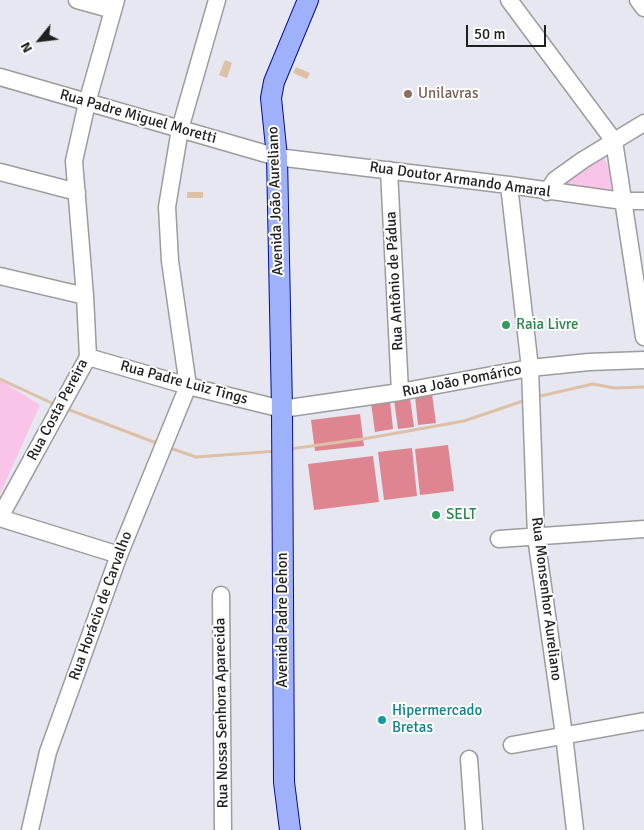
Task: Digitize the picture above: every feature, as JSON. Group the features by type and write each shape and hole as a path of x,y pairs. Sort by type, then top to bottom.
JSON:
{"main road":[{"name":"Avenida João Aureliano","path":"282,409 277,157 271,98 274,82 308,0"},
{"name":"Avenida Padre Dehon","path":"282,409 284,782 290,830"}],"street":[{"path":"77,0 115,5"},
{"path":"188,386 170,260 166,207 180,129 217,0"},
{"path":"509,0 614,141 644,337"},
{"path":"638,0 644,8"},
{"name":"Rua Costa Pereira","path":"0,517 88,356 74,162 87,103 115,5"},
{"name":"Rua Padre Miguel Moretti","path":"0,77 277,157"},
{"path":"547,192 555,180 644,122"},
{"name":"Rua Doutor Armando Amaral","path":"277,157 509,185 547,192 623,201 644,201"},
{"name":"Rua Antônio de Pádua","path":"389,170 400,392"},
{"path":"0,172 77,192"},
{"name":"Rua Monsenhor Aureliano","path":"509,185 530,368 536,537 564,735 575,830"},
{"path":"0,276 85,296"},
{"name":"Rua Padre Luiz Tings","path":"88,356 188,386 282,409"},
{"name":"Rua João Pomárico","path":"282,409 400,392 530,368 589,362 644,360"},
{"name":"Rua Horácio de Carvalho","path":"30,830 48,752 119,555 188,386"},
{"path":"0,517 119,555"},
{"path":"499,539 644,529"},
{"name":"Rua Nossa Senhora Aparecida","path":"221,595 224,830"},
{"path":"512,745 644,721"},
{"path":"469,760 474,830"}],"shaded area":[{"path":"225,60 232,63 227,78 219,75"},
{"path":"296,67 310,73 307,79 293,73"},
{"path":"604,157 610,171 611,192 555,186"},
{"path":"187,192 203,192 203,198 187,198"},
{"path":"0,380 40,405 0,494"},
{"path":"432,394 436,423 418,425 415,396"},
{"path":"410,398 414,427 398,429 394,400"},
{"path":"390,400 393,429 375,432 371,403"},
{"path":"360,414 364,446 315,451 311,420"},
{"path":"448,445 454,491 420,495 415,449"},
{"path":"412,448 417,496 384,500 378,452"},
{"path":"373,456 379,502 314,510 308,464"}],"waterway":[{"path":"0,379 56,405"},
{"path":"536,397 593,384 614,388 644,387"},
{"path":"290,449 369,438 464,421 526,400"},
{"path":"67,409 159,444"},
{"path":"167,447 196,457 277,451"}],"place":[{"name":"Unilavras","path":"408,94"},
{"name":"Raia Livre","path":"506,325"},
{"name":"SELT","path":"436,515"},
{"name":"Hipermercado Bretas","path":"382,720"}]}
